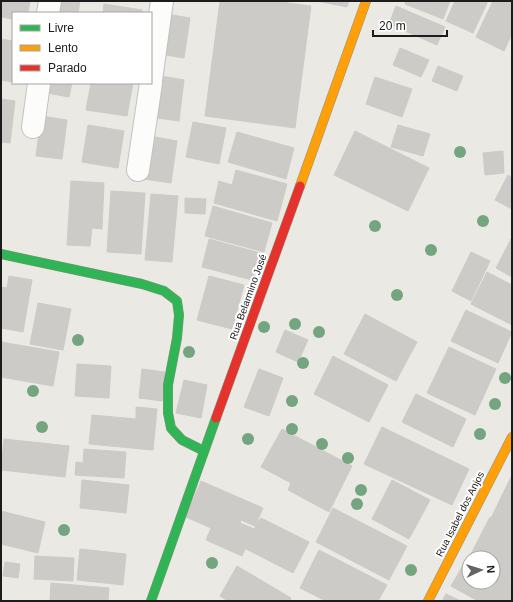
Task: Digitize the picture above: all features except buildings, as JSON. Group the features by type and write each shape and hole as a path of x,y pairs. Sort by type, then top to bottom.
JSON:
{"street":[{"path":"48,12 50,1"},
{"path":"152,75 162,1"},
{"name":"Rua Belarmino José","path":"151,601 366,1"},
{"path":"33,127 39,84"},
{"path":"138,170 151,84"},
{"path":"1,254 142,284 164,291 177,301 179,316 177,338 168,385 168,413 171,428 182,440 204,451"},
{"name":"Rua Isabel dos Anjos","path":"428,601 512,437"}],"traffic: fast":[{"path":"1,254 142,284 164,291 177,301 179,315 177,338 168,385 168,413 171,428 182,440 204,451"},
{"path":"151,601 216,418"}],"traffic: slow":[{"path":"300,186 366,1"},
{"path":"428,601 512,437"}],"traffic: jam":[{"path":"216,418 300,186"}]}
